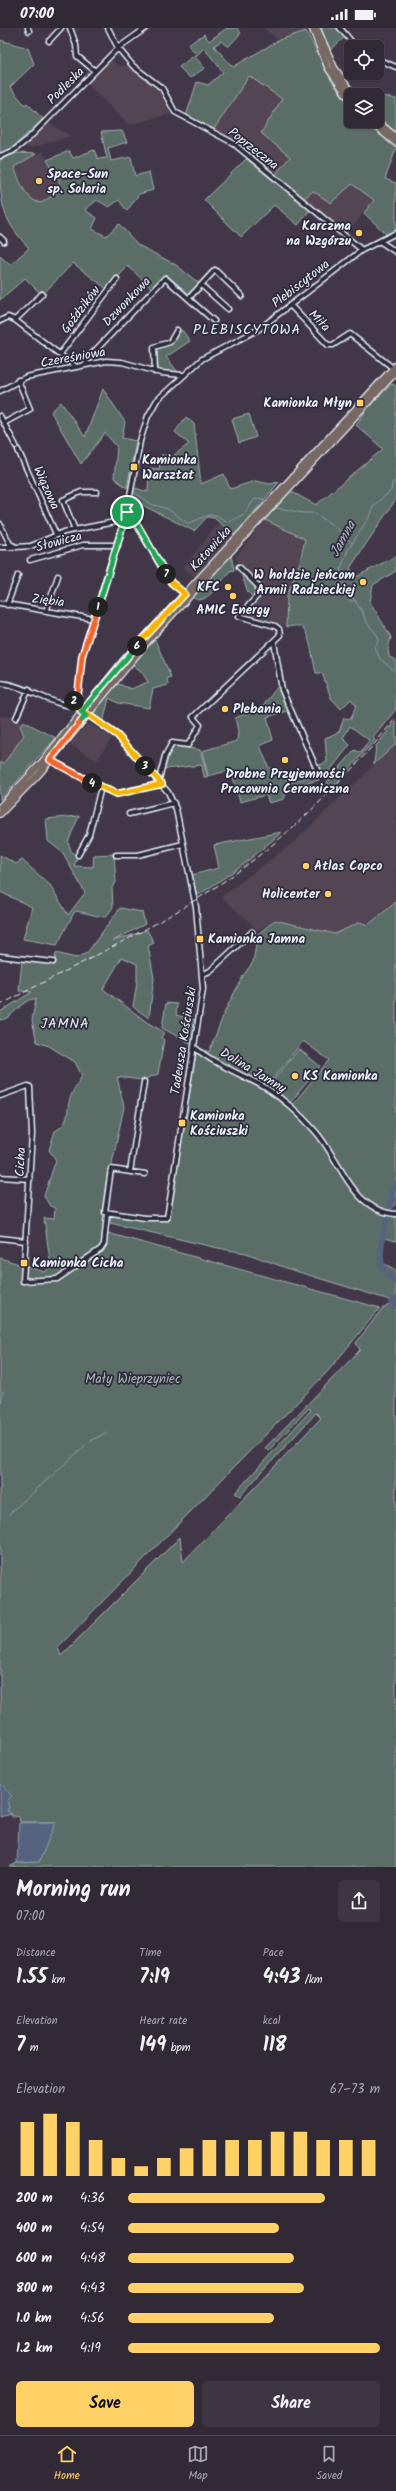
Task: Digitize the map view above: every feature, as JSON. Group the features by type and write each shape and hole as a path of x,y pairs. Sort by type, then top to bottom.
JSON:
{"main road":[{"path":"312,28 328,68 344,91"},
{"path":"317,28 334,67 348,88"},
{"path":"384,127 396,137"},
{"path":"378,128 396,143"},
{"name":"Katowicka","path":"0,814 50,760 123,661 395,368"},
{"name":"Katowicka","path":"0,807 395,368"}],"street":[{"path":"49,41 61,28"},
{"path":"70,28 76,45 77,56 95,71"},
{"name":"Poprzeczna","path":"108,28 118,48 133,66 162,88 175,112 233,143 362,250"},
{"name":"Podleska","path":"0,156 13,151 28,139 118,48 146,28"},
{"path":"340,28 350,40"},
{"path":"384,62 396,67"},
{"name":"Plebiscytowa","path":"74,705 78,695 82,656 118,546 127,512 135,462 148,416 162,394 183,374 211,353 259,329 362,250 382,242 396,233"},
{"path":"0,237 4,241"},
{"path":"382,242 396,252"},
{"path":"189,298 215,270 242,296"},
{"name":"Dzwonkowa","path":"86,365 87,359 165,278 214,321"},
{"name":"Goździków","path":"60,354 117,279"},
{"path":"201,284 228,309"},
{"path":"15,320 42,294"},
{"name":"Miła","path":"290,305 328,345 332,346 350,334 395,368"},
{"path":"0,321 8,318 15,320 76,367"},
{"path":"156,372 154,347 170,342 177,330"},
{"name":"Czereśniowa","path":"0,391 18,380 86,365 114,361 156,372 183,374"},
{"path":"0,416 4,423 30,409 18,380"},
{"name":"Wiązowa","path":"4,423 56,534"},
{"path":"75,530 63,500 81,492 97,492"},
{"path":"127,512 130,512 171,582 185,594"},
{"path":"0,547 31,546 56,534 125,520"},
{"path":"0,524 10,544 16,547"},
{"name":"Słowicza","path":"30,560 83,545 118,546"},
{"path":"159,779 165,756 172,744 185,746 190,743 200,725 193,717 280,636 277,627 239,616 258,594 258,586 239,567"},
{"path":"7,605 18,575"},
{"path":"47,610 58,576"},
{"name":"Ziębia","path":"0,602 7,605 47,610 94,619"},
{"path":"274,642 282,690 318,772"},
{"path":"0,683 29,690 63,706 74,705 83,714"},
{"path":"16,718 29,690"},
{"name":"Tadeusza Kościuszki","path":"83,714 117,735 159,779 174,803 198,922 204,989 167,1218 107,1213"},
{"path":"50,760 117,794 162,784"},
{"path":"78,855 89,835 101,787"},
{"path":"129,814 174,803"},
{"path":"116,855 138,855 183,844"},
{"path":"203,974 210,971 252,932"},
{"path":"0,956 53,962"},
{"name":"Dolina Jamny","path":"194,1047 267,1089 289,1106 317,1133 332,1153 356,1195 373,1207 396,1214"},
{"path":"130,1172 144,1082"},
{"name":"Cicha","path":"0,1096 28,1086 31,1091 32,1134 23,1281 57,1279 101,1249 104,1244 107,1213"},
{"path":"107,1213 104,1210 111,1169 145,1174"},
{"path":"0,1177 30,1179"},
{"path":"0,1238 26,1241"}],"shaded area":[{"path":"263,28 305,28 306,31 279,40"},
{"path":"111,60 119,66 126,65 158,89 170,114 129,125 87,84"},
{"path":"249,76 282,99 290,157 275,175 214,129"},
{"path":"48,123 71,136 27,149 27,145"},
{"path":"42,151 59,180 61,191 41,204 34,202 26,193 14,167"},
{"path":"352,184 374,200 347,233 303,199 313,191 331,203"},
{"path":"265,520 305,539 300,562 287,596 286,627 245,615 258,601 260,586 235,558"},
{"path":"219,522 235,535 196,578 183,568"},
{"path":"0,716 14,717 31,726 3,763 0,763"},
{"path":"88,723 112,737 97,761 69,744"},
{"path":"396,744 396,902 368,924 360,921 335,934 276,919 258,930 221,897 295,841"}],"green space":[{"path":"227,28 237,28 241,33 228,47 221,41 214,46 233,67 279,40 306,31 332,82 344,98 344,128 372,128 396,149 385,179 396,183 396,231 387,235 364,213 374,200 352,184 331,203 313,191 303,199 275,175 290,157 261,133 282,99 249,76 214,129 186,116 197,82 208,85 223,72 204,48 195,57 205,68 190,78 179,67 196,54 188,45 204,34 209,41"},
{"path":"321,28 338,28 346,36 330,50"},
{"path":"0,40 28,48 34,64 10,87 25,105 27,103 43,119 11,149 0,154"},
{"path":"384,96 396,99 396,132 384,123"},
{"path":"122,131 127,142 108,148 111,161 131,157 135,176 149,172 153,190 139,194 127,211 119,200 109,207 97,200 85,210 97,218 92,229 106,236 119,224 138,245 176,265 200,284 190,295 166,274 151,288 128,266 107,289 73,263 42,295 25,278 0,300 0,256 10,265 29,248 19,237 7,218 0,187 0,160 17,153 36,154 14,167 27,194 35,201 41,203 60,191 59,180 47,160 69,151 73,158 94,150 98,159 107,158 101,132"},
{"path":"246,159 310,210 298,225 274,205 241,237 204,200"},
{"path":"182,330 190,341 166,357 178,372 158,371 157,348 171,343"},
{"path":"392,384 396,386 396,499 350,568 356,577 396,556 396,571 373,585 370,602 391,637 388,649 389,657 396,660 396,709 373,738 375,740 331,789 327,782 355,750 361,753 369,740 350,726 343,738 350,745 324,778 317,766 327,762 325,738 339,732 344,718 351,719 356,705 351,699 341,709 331,698 322,673 316,673 308,639 303,628 299,626 286,627 287,596 300,562 305,539 265,520 290,491 316,505 383,449 356,425 370,405"},
{"path":"103,389 125,422 122,438 136,441 127,488 114,478 117,447 105,433 81,464 51,412 61,402 85,437"},
{"path":"249,414 256,437 239,443 232,419"},
{"path":"186,417 194,424 201,484 224,474 230,489 255,481 270,484 279,482 235,535 214,518 207,517 194,531 146,507 132,497 132,487 148,492 149,468 159,469 161,455 173,456 189,444 175,432"},
{"path":"231,555 234,570 230,571 213,592 207,596 197,600 193,597"},
{"path":"240,571 255,584 255,593 253,597 248,592"},
{"path":"253,597 251,601 238,615"},
{"path":"155,640 171,677 167,678 168,685 153,689 149,708 118,703 109,698 103,723 95,718 94,711 116,683 131,689 148,682 142,672 132,664"},
{"path":"279,685 291,710 267,717 273,740 260,746 269,768 289,772 286,784 317,774 319,780 288,788 284,799 269,803 266,795 240,802 231,770 208,776 202,751 237,741 238,731 235,718 261,708"},
{"path":"23,721 56,738 0,800 0,763 4,763 24,735 20,726"},
{"path":"396,721 396,744 374,764 376,746"},
{"path":"176,746 200,750 208,777 204,777 202,765 165,769 170,750"},
{"path":"79,816 68,842 71,851 77,857 74,866 93,867 94,855 114,854 116,883 112,887 113,907 106,917 75,911 57,945 23,939 32,907 0,892 0,855 16,864 22,860 50,885 68,915 85,893 63,853 48,841 46,819"},
{"path":"282,832 243,865 197,896 192,875 219,868 214,845"},
{"name":"Mały Wieprzyniec","path":"396,902 396,1203 390,1211 384,1225 382,1232 382,1246 383,1263 396,1270 396,1867 9,1867 17,1863 39,1862 55,1822 20,1822 19,1816 15,1817 7,1811 9,1807 0,1783 0,1258 44,1272 51,1267 44,1218 54,1219 55,1208 50,1206 44,1196 56,1160 49,1150 55,1131 64,1124 66,1120 69,1101 82,1076 75,1062 49,1046 37,1042 32,1020 36,999 26,1002 5,1019 0,1020 0,1012 32,992 19,991 22,961 55,961 56,953 76,958 87,953 120,908 142,912 145,924 113,941 147,930 154,943 148,946 154,978 149,1018 133,1007 137,982 137,964 122,957 103,989 148,1023 164,1032 161,1038 164,1040 158,1074 143,1080 117,1077 124,1107 111,1168 108,1169 102,1211 106,1214 104,1232 380,1308 328,1371 58,1647 61,1656 180,1537 183,1562 321,1418 316,1413 240,1496 235,1493 311,1410 309,1408 268,1451 265,1448 360,1350 356,1343 382,1309 393,1301 289,1269 246,1253 110,1223 111,1216 169,1221 197,1047 209,1052 226,1009 243,976 253,962 258,934 275,920 335,934 360,922 368,925","holes":["303,1041 329,1060 289,1109 264,1090"]},
{"path":"166,1003 177,1004 176,1015 195,1020 192,1044 162,1028"},
{"name":"KS Kamionka","path":"299,1049 320,1066 290,1103 269,1086"},
{"path":"390,1216 396,1217 396,1241 384,1238"}],"water":[{"path":"0,1783 12,1796 7,1801 9,1807 7,1811 12,1814 0,1817"},
{"path":"56,1822 39,1862 17,1863 19,1823"}],"waterway":[{"name":"Jamna","path":"396,480 392,483 391,491 374,505 371,514 348,550 340,571 341,580 363,613 366,622 378,636 379,641 375,647 380,659 396,672"},
{"path":"134,492 151,504 168,509 187,523 211,515 215,515 229,522 244,514 254,500 260,498 265,500"},
{"path":"277,508 303,513 315,513 332,525"},
{"path":"335,527 352,543"},
{"name":"Jamna","path":"349,601 356,601"},
{"name":"Jamna","path":"389,1211 393,1189 396,1184"},
{"name":"Jamna","path":"388,1215 382,1243 381,1261 388,1276 396,1282"},
{"name":"Jamna","path":"396,1299 392,1303 396,1306"},
{"path":"0,1411 3,1391"},
{"path":"89,1442 107,1432"},
{"path":"9,1514 85,1446"},
{"path":"10,1814 13,1818"}],"railway":[{"path":"0,1005 143,931 199,898 250,863 317,805 377,741 396,718"}],"place":[{"name":"Space-Sun sp. Solaria","path":"39,181"},
{"name":"Karczma na Wzgórzu","path":"359,233"},
{"name":"Kamionka Młyn","path":"360,403"},
{"name":"Kamionka Warsztat","path":"134,467"},
{"name":"W hołdzie jeńcom Armii Radzieckiej","path":"363,582"},
{"name":"KFC","path":"228,587"},
{"name":"AMIC Energy","path":"233,596"},
{"name":"Plebania","path":"225,709"},
{"name":"Drobne Przyjemności Pracownia Ceramiczna","path":"285,760"},
{"name":"Atlas Copco","path":"306,866"},
{"name":"Holicenter","path":"328,894"},
{"name":"Kamionka Jamna","path":"200,939"},
{"name":"KS Kamionka","path":"295,1076"},
{"name":"Kamionka Kościuszki","path":"182,1123"},
{"name":"Kamionka Cicha","path":"24,1263"}],"district":[{"name":"PLEBISCYTOWA","path":"247,330"},
{"name":"JAMNA","path":"65,1024"}],"route":[{"path":"127,512 110,571 82,656 78,695 74,701 74,705 81,712 93,721 117,735 162,784 115,794 55,764 50,760 86,716 81,712 123,661 185,594 171,582 156,559 130,512 127,512"}]}
